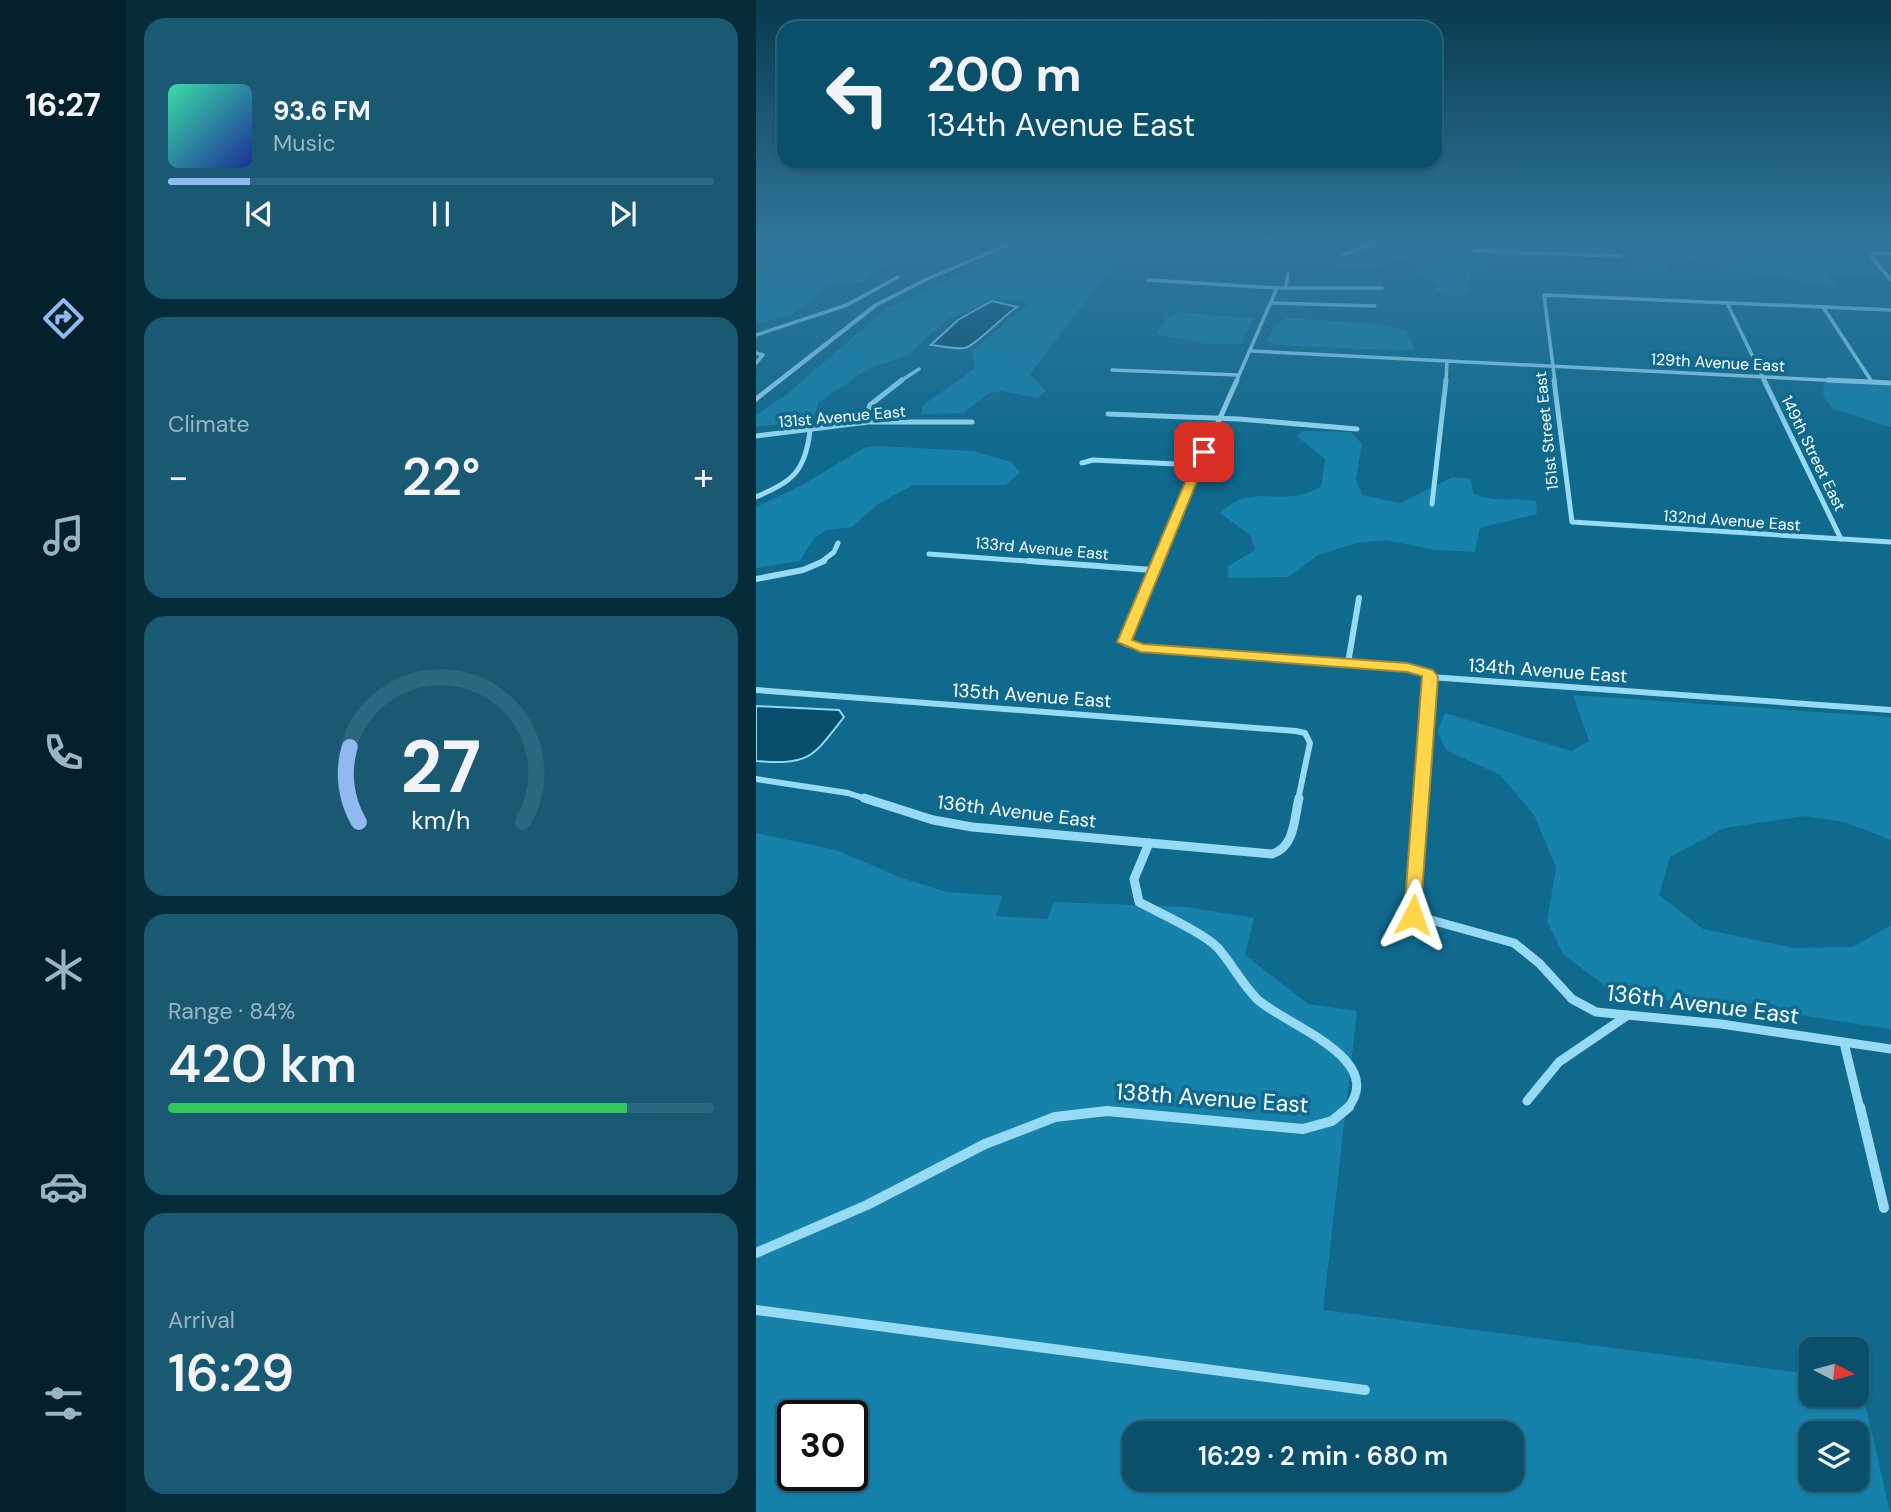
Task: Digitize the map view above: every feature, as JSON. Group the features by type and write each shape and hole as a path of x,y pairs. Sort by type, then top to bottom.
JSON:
{"street":[{"path":"756,335 800,324 828,313"},
{"path":"756,400 866,313"},
{"path":"1153,570 1197,465 1268,313"},
{"name":"151st Street East","path":"1547,313 1572,522"},
{"name":"149th Street East","path":"1732,313 1841,539"},
{"path":"1827,313 1872,382"},
{"name":"129th Avenue East","path":"1251,351 1891,383"},
{"path":"756,353 763,355 756,363"},
{"path":"1432,504 1444,413 1447,360"},
{"path":"864,423 866,409 873,401 919,369"},
{"path":"1112,370 1238,375"},
{"path":"756,392 766,393"},
{"path":"1108,414 1219,418 1357,429"},
{"name":"131st Avenue East","path":"756,436 864,423 972,422"},
{"path":"756,497 797,475 808,458 810,431"},
{"path":"1082,463 1093,460 1197,465"},
{"name":"132nd Avenue East","path":"1572,522 1891,542"},
{"path":"756,579 816,564 831,555 838,543"},
{"name":"133rd Avenue East","path":"929,554 1153,570"},
{"name":"134th Avenue East","path":"1153,570 1124,642 1157,650 1419,669 1430,677 1891,710"},
{"path":"1348,663 1359,598"},
{"name":"136th Avenue East","path":"1430,677 1413,915 1514,943 1581,1005 1596,1012 1765,1030 1891,1049"},
{"name":"135th Avenue East","path":"756,690 1305,733 1310,743 1290,841 1277,853"},
{"name":"136th Avenue East","path":"756,779 848,793 953,824 1262,855 1277,853"},
{"name":"138th Avenue East","path":"756,1253 867,1205 985,1144 1055,1117 1107,1111 1303,1129 1319,1127 1345,1113 1354,1103 1356,1094 1352,1067 1344,1055 1258,1000 1216,946 1139,902 1134,893 1136,864 1149,843"},
{"path":"1527,1101 1540,1078 1565,1056 1629,1015"},
{"path":"1844,1044 1884,1208"},
{"path":"756,1310 1365,1390"}],"shaded area":[{"path":"756,313 794,313 791,315 756,324"},
{"path":"882,313 964,313 947,320 906,356 868,369 818,403 813,420 756,427 756,415 787,394"},
{"path":"971,313 1010,313 970,346 957,348 931,345 958,320"},
{"path":"1018,313 1077,313 1030,374 1046,391 1037,398 1002,391 989,393 963,413 922,414 922,406 975,368 972,351"},
{"path":"1176,313 1184,313 1253,318 1241,344 1209,344 1156,334 1167,318"},
{"path":"1287,318 1378,324 1406,330 1414,349 1276,345 1267,341 1276,324"},
{"path":"1824,382 1891,386 1891,427 1834,410 1823,396"},
{"path":"1303,431 1351,432 1362,444 1356,479 1362,495 1400,503 1453,477 1471,479 1473,493 1481,496 1536,501 1537,514 1480,528 1475,552 1436,550 1385,540 1357,543 1318,555 1288,577 1228,578 1228,566 1255,550 1250,535 1220,513 1246,498 1297,496 1321,487 1325,459 1297,436"},
{"path":"877,446 974,451 1011,462 1020,472 1006,485 913,485 878,504 852,527 827,530 814,538 800,561 756,568 756,507 804,484 864,448"},
{"path":"1573,695 1891,717 1891,840 1844,822 1805,816 1724,828 1670,857 1659,895 1703,929 1794,948 1853,947 1891,925 1891,1029 1793,1014 1768,1002 1724,1006 1617,995 1563,954 1547,921 1556,868 1534,815 1500,775 1446,750 1437,731 1445,713 1571,751 1589,741"},
{"path":"756,706 839,710 844,717 824,742 808,756 788,762 756,761"},
{"path":"756,833 836,850 902,878 947,892 1002,896 996,916 1047,919 1054,902 1187,907 1254,918 1245,955 1308,1004 1357,1011 1323,1310 1799,1372 1799,1407 1866,1407 1890,1512 756,1512"}],"route":[{"path":"1204,452 1124,642 1141,648 1419,669 1428,673 1430,677 1413,915"}]}
